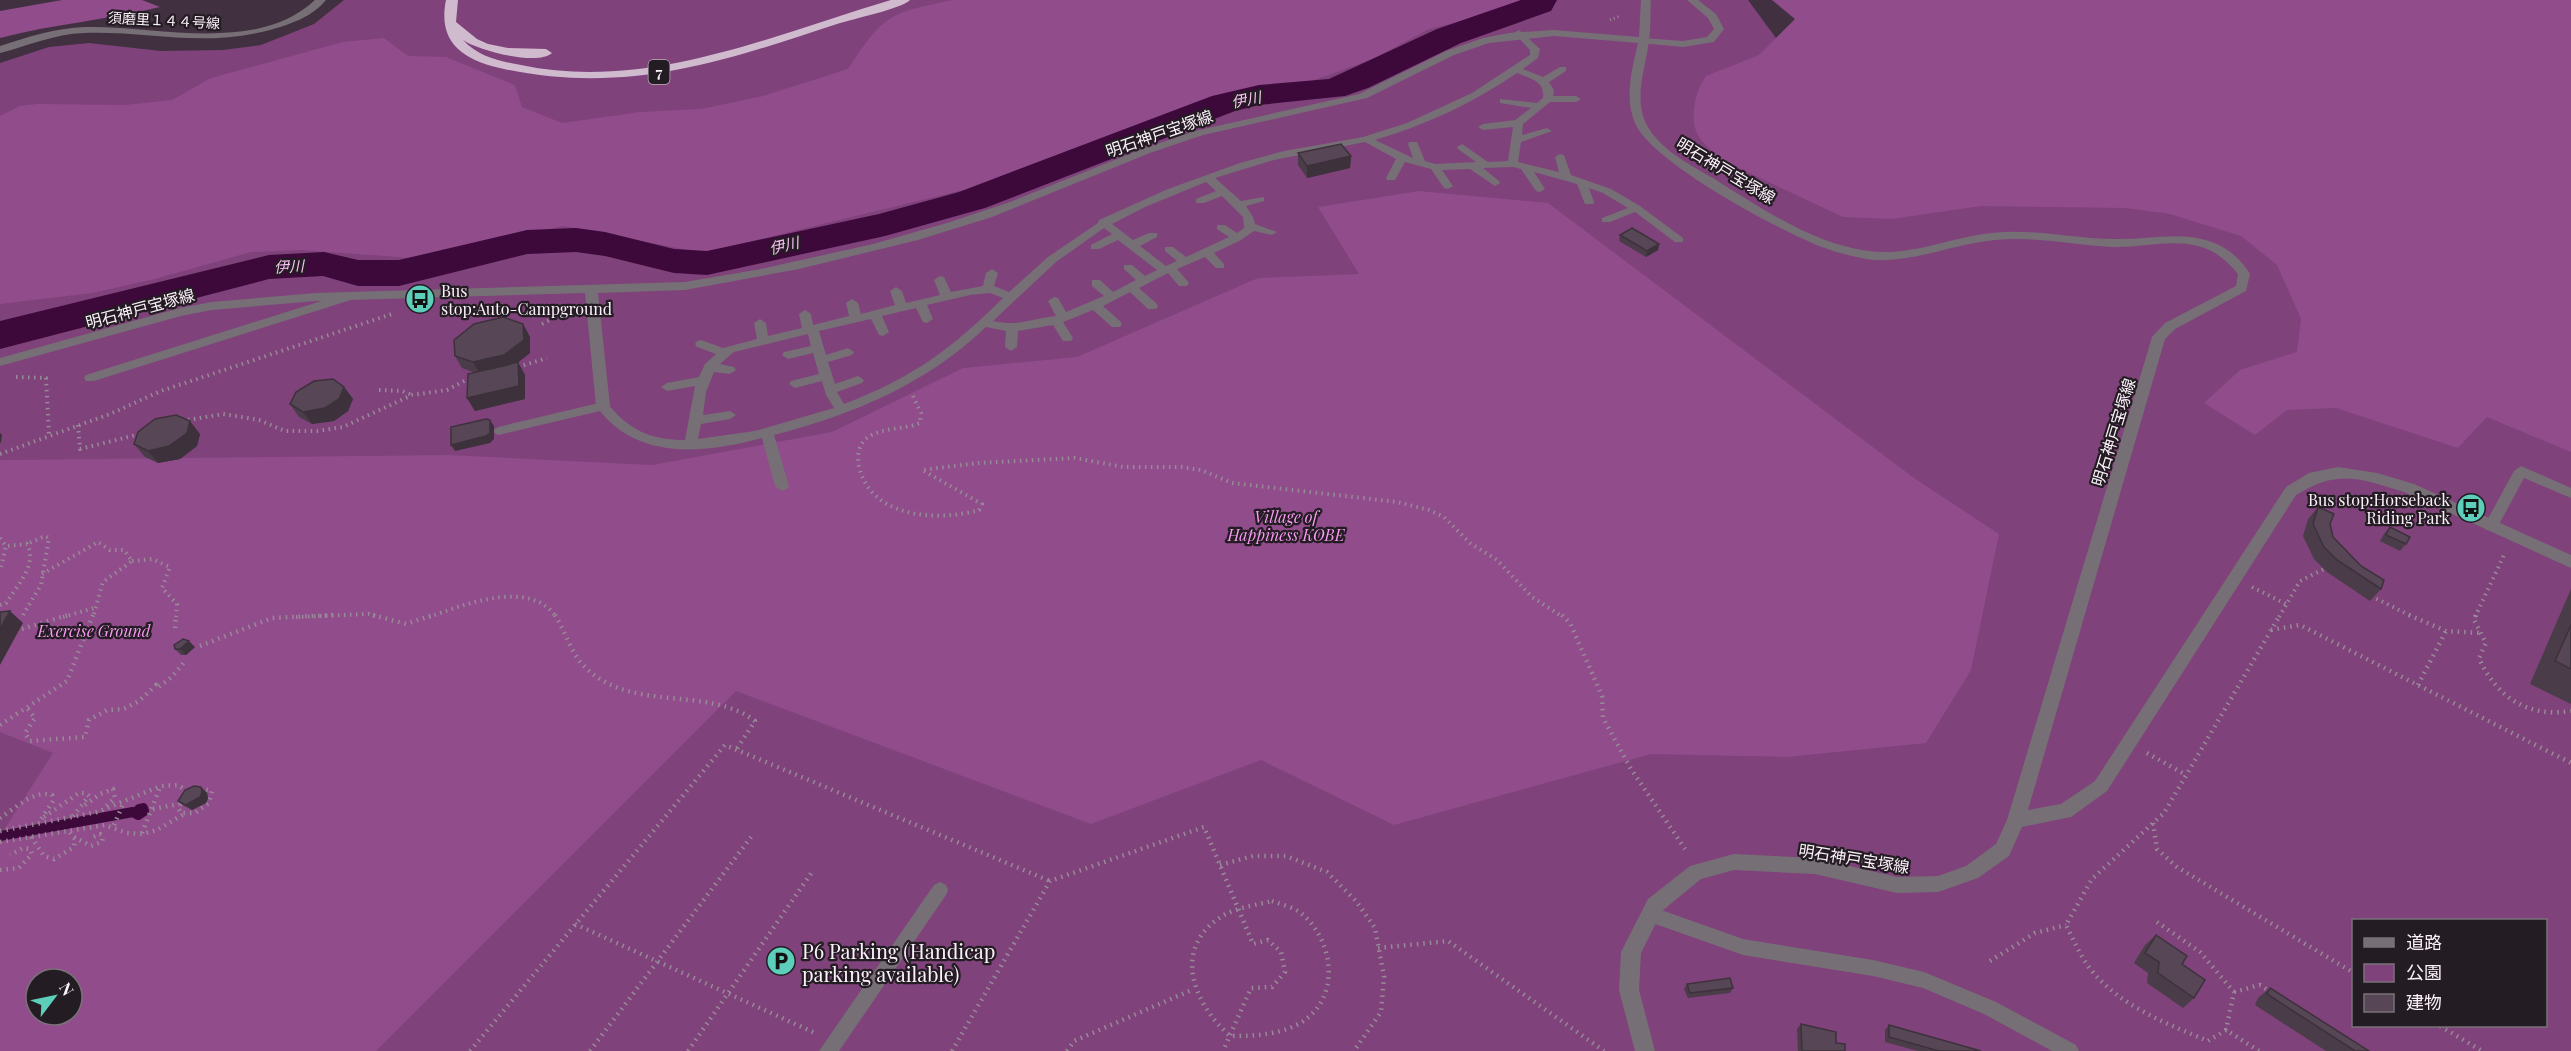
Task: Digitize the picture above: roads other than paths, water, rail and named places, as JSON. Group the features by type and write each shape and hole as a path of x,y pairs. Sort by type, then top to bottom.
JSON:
{"highway":[{"name":"7","path":"450,4 454,39 471,56 494,64 530,71 604,78 661,72 697,64 904,0"},
{"name":"7","path":"450,4 457,28 475,42 507,51 546,53"}],"street":[{"name":"須磨里１４４号線","path":"0,50 52,34 92,30 197,38 226,37 291,20 321,0"},
{"path":"1646,0 1644,41 1683,44 1710,40 1719,29 1712,16 1692,0"},
{"name":"明石神戸宝塚線","path":"0,362 190,310 350,296 685,286 735,278 930,231 988,214 1200,133 1348,100 1391,86 1465,47 1519,33 1594,35 1644,41 1637,70 1636,113 1646,134 1673,157 1787,226 1823,244 1849,252 1880,256 1924,251 2002,235 2115,243 2194,241 2232,259 2244,274 2242,288 2170,326 2159,337 2016,820 2003,849 1972,872 1938,884 1897,885 1815,866 1734,862 1696,872 1655,905 1630,952 1629,990 1645,1051"},
{"path":"591,290 603,406"},
{"path":"2016,820 2065,811 2101,786 2291,491 2313,477 2338,472 2377,478 2409,488 2571,562"}],"lane":[{"path":"498,431 603,406 617,424 653,442 690,444 767,434 891,391 930,368 983,323 1039,270 1103,222 1208,178 1274,157 1366,140 1426,119 1517,70 1535,56 1535,49 1519,33"},
{"path":"1544,81 1563,69"},
{"path":"1517,70 1544,81 1548,90 1548,99"},
{"path":"1483,128 1518,123 1548,99 1576,99"},
{"path":"1503,101 1538,106"},
{"path":"1513,164 1518,123"},
{"path":"1515,140 1547,131"},
{"path":"1366,140 1402,158 1435,167 1513,164 1566,177 1607,191 1636,208 1679,240"},
{"path":"1413,144 1420,162"},
{"path":"1462,147 1487,166"},
{"path":"1560,157 1566,177"},
{"path":"1392,178 1402,158"},
{"path":"1473,166 1495,183"},
{"path":"1524,166 1540,189"},
{"path":"1435,167 1448,186"},
{"path":"983,323 999,329 1059,318 1112,297 1167,269 1237,238 1250,229 1248,217 1224,191 1208,178"},
{"path":"1581,182 1589,202"},
{"path":"1200,201 1224,191"},
{"path":"1239,206 1260,199"},
{"path":"1606,220 1636,208"},
{"path":"1103,222 1183,283"},
{"path":"1250,226 1272,232"},
{"path":"1221,228 1237,238"},
{"path":"1132,245 1153,234"},
{"path":"1095,247 1119,235"},
{"path":"1170,249 1185,262"},
{"path":"1207,253 1220,266"},
{"path":"1128,267 1144,281"},
{"path":"987,289 992,273"},
{"path":"940,280 947,297"},
{"path":"1096,284 1112,297"},
{"path":"1131,287 1152,306"},
{"path":"690,444 698,420 701,381 709,367 730,349 987,289 1011,297"},
{"path":"897,291 902,308"},
{"path":"90,378 350,296"},
{"path":"1054,301 1067,338"},
{"path":"852,303 856,319"},
{"path":"920,303 927,319"},
{"path":"1094,304 1116,324"},
{"path":"875,314 883,332"},
{"path":"806,315 831,390 841,409"},
{"path":"760,323 763,341"},
{"path":"1011,327 1011,347"},
{"path":"702,344 724,353"},
{"path":"788,355 848,352"},
{"path":"709,367 730,370"},
{"path":"795,384 826,376"},
{"path":"831,390 858,380"},
{"path":"668,387 701,381"},
{"path":"698,420 730,415"},
{"path":"767,434 782,486"},
{"path":"2491,526 2521,471 2571,493"},
{"path":"831,1047 940,890"},
{"path":"1650,914 1743,947 1873,968 1924,980 1990,1008 2070,1051"}],"waterway":[{"name":"伊川","path":"0,335 269,267 324,264 358,273 399,273 527,242 576,240 605,244 674,261 707,263 885,224 972,200 1224,103 1259,95 1333,89 1356,81 1449,36 1540,4 1541,0"},
{"path":"0,836 133,812 138,815 144,811 143,808 139,809"}],"place":[{"name":"Bus stop:Auto-Campground","path":"420,299"},
{"name":"Bus stop:Horseback Riding Park","path":"2471,508"},
{"name":"P6 Parking (Handicap parking available)","path":"781,961"}],"park label":[{"name":"Village of Happiness KOBE","path":"1286,525"},
{"name":"Exercise Ground","path":"94,630"}]}
